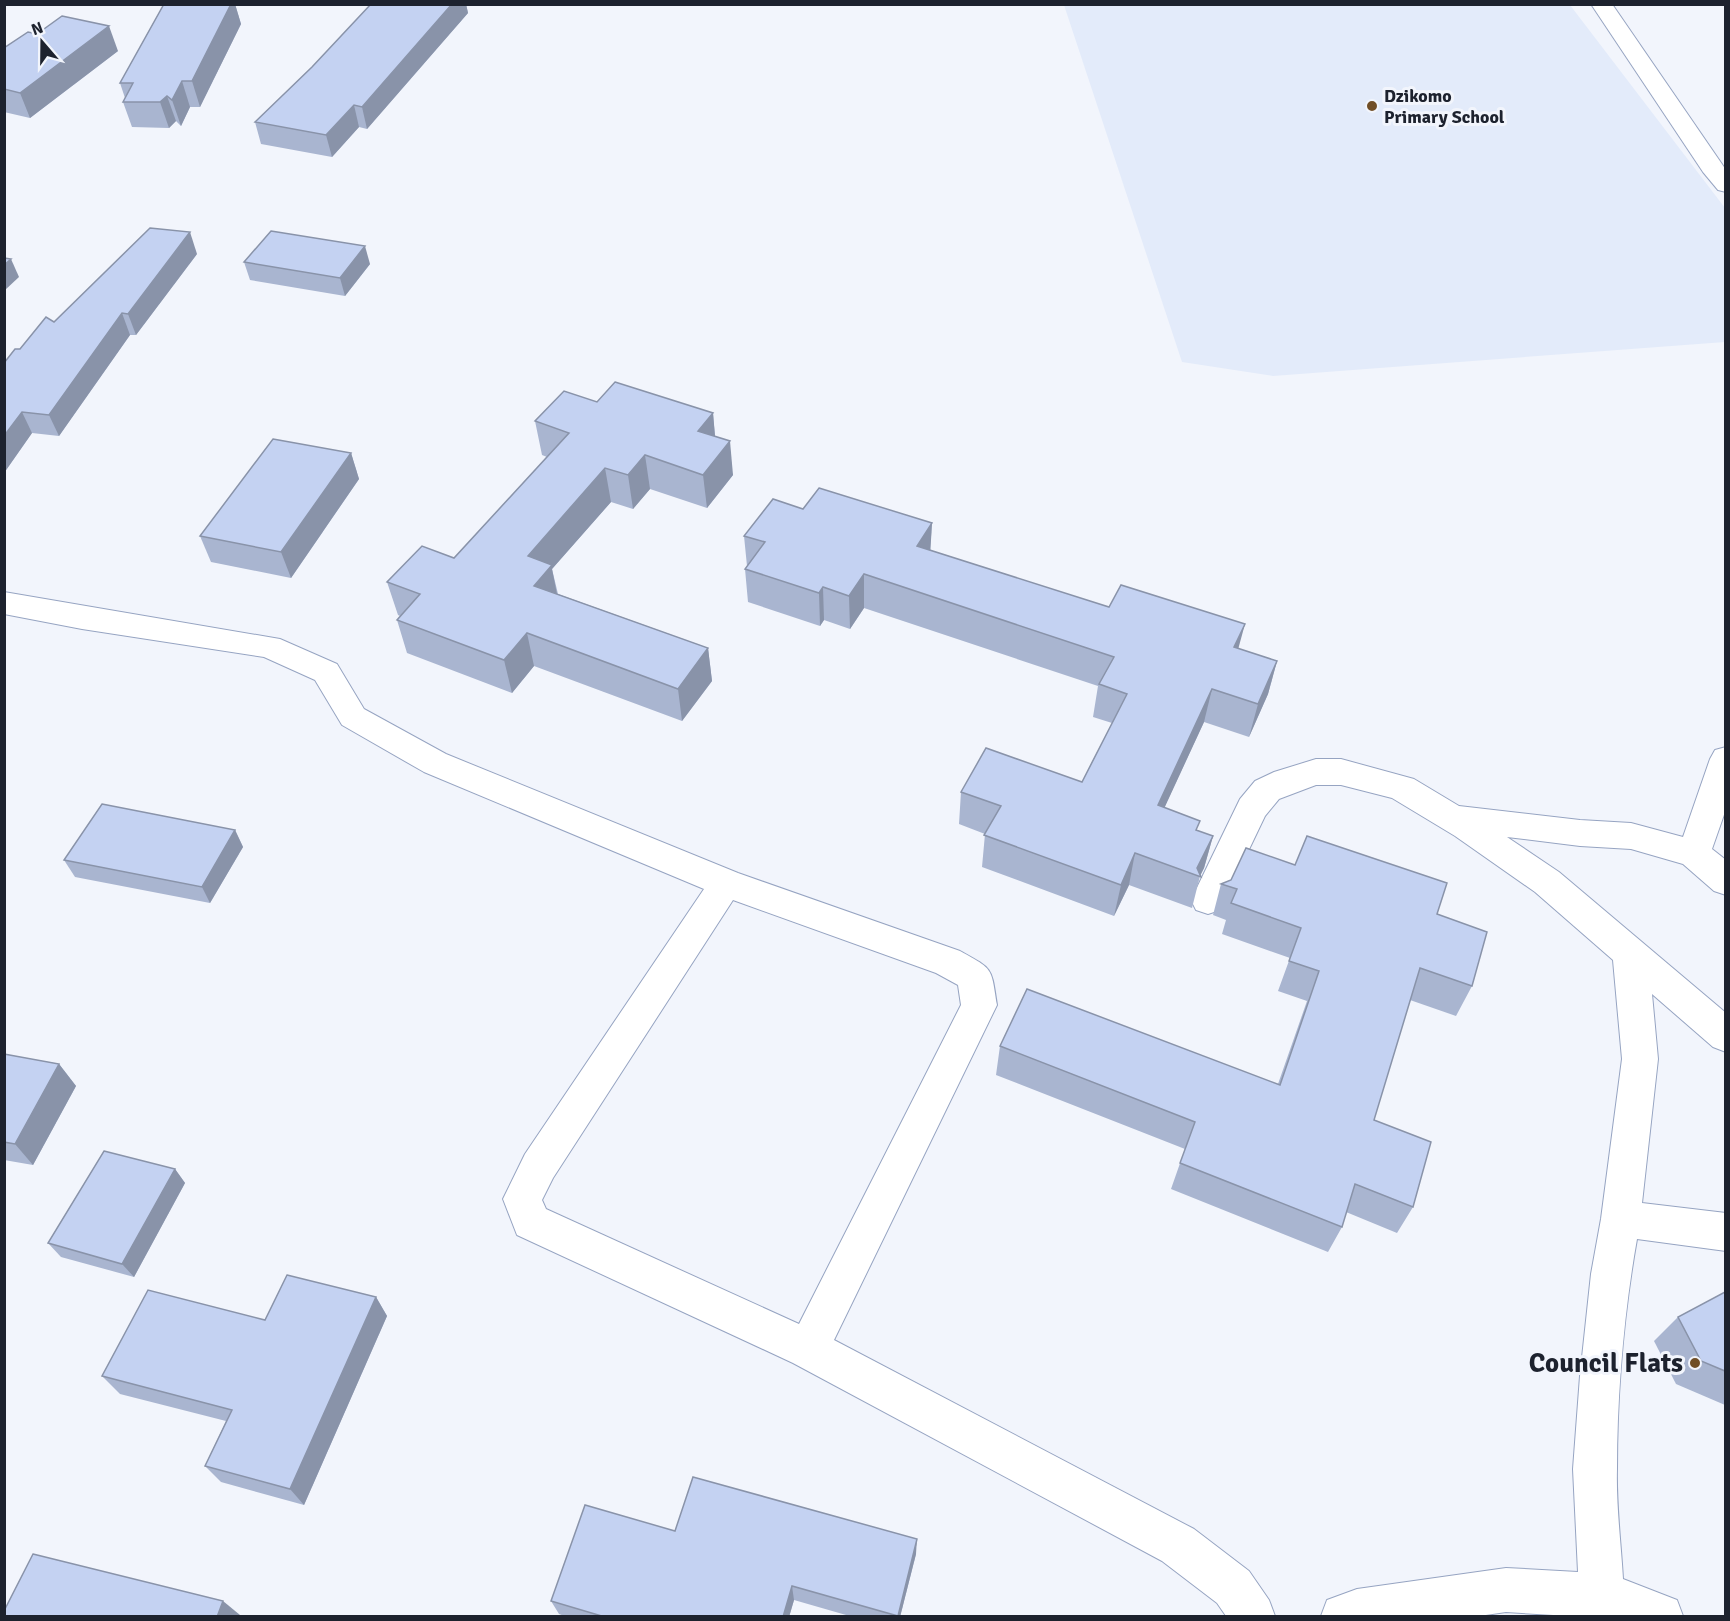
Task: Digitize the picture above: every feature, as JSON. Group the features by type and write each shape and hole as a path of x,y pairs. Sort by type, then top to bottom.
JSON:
{"street":[{"path":"1601,4 1725,185"},
{"path":"4,603 82,618 269,647 327,672 353,717 435,763 726,883 948,962 975,977 979,1005 808,1349"},
{"path":"1694,853 1725,759"},
{"path":"1208,900 1252,808 1267,790 1286,781 1316,772 1341,772 1402,788 1547,882 1725,1036"},
{"path":"1448,816 1568,832 1631,836 1694,853 1725,881"},
{"path":"726,883 539,1166 522,1199 531,1222 808,1349 1179,1545 1233,1587 1253,1617"},
{"path":"1600,1606 1595,1469 1608,1308 1640,1059 1630,956"},
{"path":"1621,1219 1725,1232"},
{"path":"1343,1617 1358,1612 1506,1590 1600,1606 1630,1604 1661,1617"}],"shaded area":[{"name":"Dzikomo Primary School","path":"1064,5 1570,5 1725,208 1725,342 1273,376 1182,362"}],"building":[{"path":"164,4 231,4 192,81 182,81 172,100 167,96 160,102 123,102 133,83 120,83"},
{"path":"371,4 452,4 362,107 354,105 326,135 255,122 312,67"},
{"path":"62,16 109,26 20,93 4,89 4,48 28,32 37,34"},
{"path":"150,228 190,232 128,314 122,313 49,415 22,412 4,436 4,363 15,349 20,349 46,317 54,322"},
{"path":"271,231 365,246 340,278 244,262"},
{"path":"4,258 11,259 4,265"},
{"path":"615,382 713,413 698,431 730,441 703,475 645,455 628,475 605,468 528,556 552,565 534,586 708,648 678,689 527,633 504,660 397,620 420,594 387,582 422,546 454,558 569,433 535,421 564,391 597,402"},
{"path":"273,439 351,453 281,552 200,536"},
{"path":"819,488 932,523 917,546 1109,607 1121,585 1245,624 1234,647 1277,661 1258,704 1212,689 1158,805 1200,821 1196,830 1213,836 1197,868 1201,877 1135,853 1121,885 984,835 1001,806 961,792 986,748 1082,782 1127,694 1099,684 1114,657 864,574 849,596 823,587 819,593 745,569 765,542 744,536 773,499 803,509"},
{"path":"102,804 235,830 202,887 64,860"},
{"path":"1307,836 1447,883 1437,914 1487,932 1472,986 1420,968 1374,1120 1431,1142 1413,1207 1355,1184 1342,1227 1180,1163 1195,1122 1000,1046 1027,989 1280,1085 1319,971 1289,961 1301,928 1231,903 1237,889 1221,884 1231,880 1246,848 1295,865"},
{"path":"4,1054 59,1064 15,1144 4,1142"},
{"path":"104,1151 175,1169 122,1264 48,1243"},
{"path":"287,1275 376,1297 290,1489 205,1466 232,1410 102,1376 148,1290 265,1320"},
{"path":"1725,1292 1725,1371 1701,1361 1678,1317"},
{"path":"693,1477 917,1539 898,1616 792,1586 783,1617 605,1617 551,1601 585,1505 675,1531"},
{"path":"33,1554 223,1601 217,1617 4,1617 4,1611"}],"place":[{"name":"Dzikomo Primary School","path":"1372,106"},
{"name":"Council Flats","path":"1695,1363"}]}
